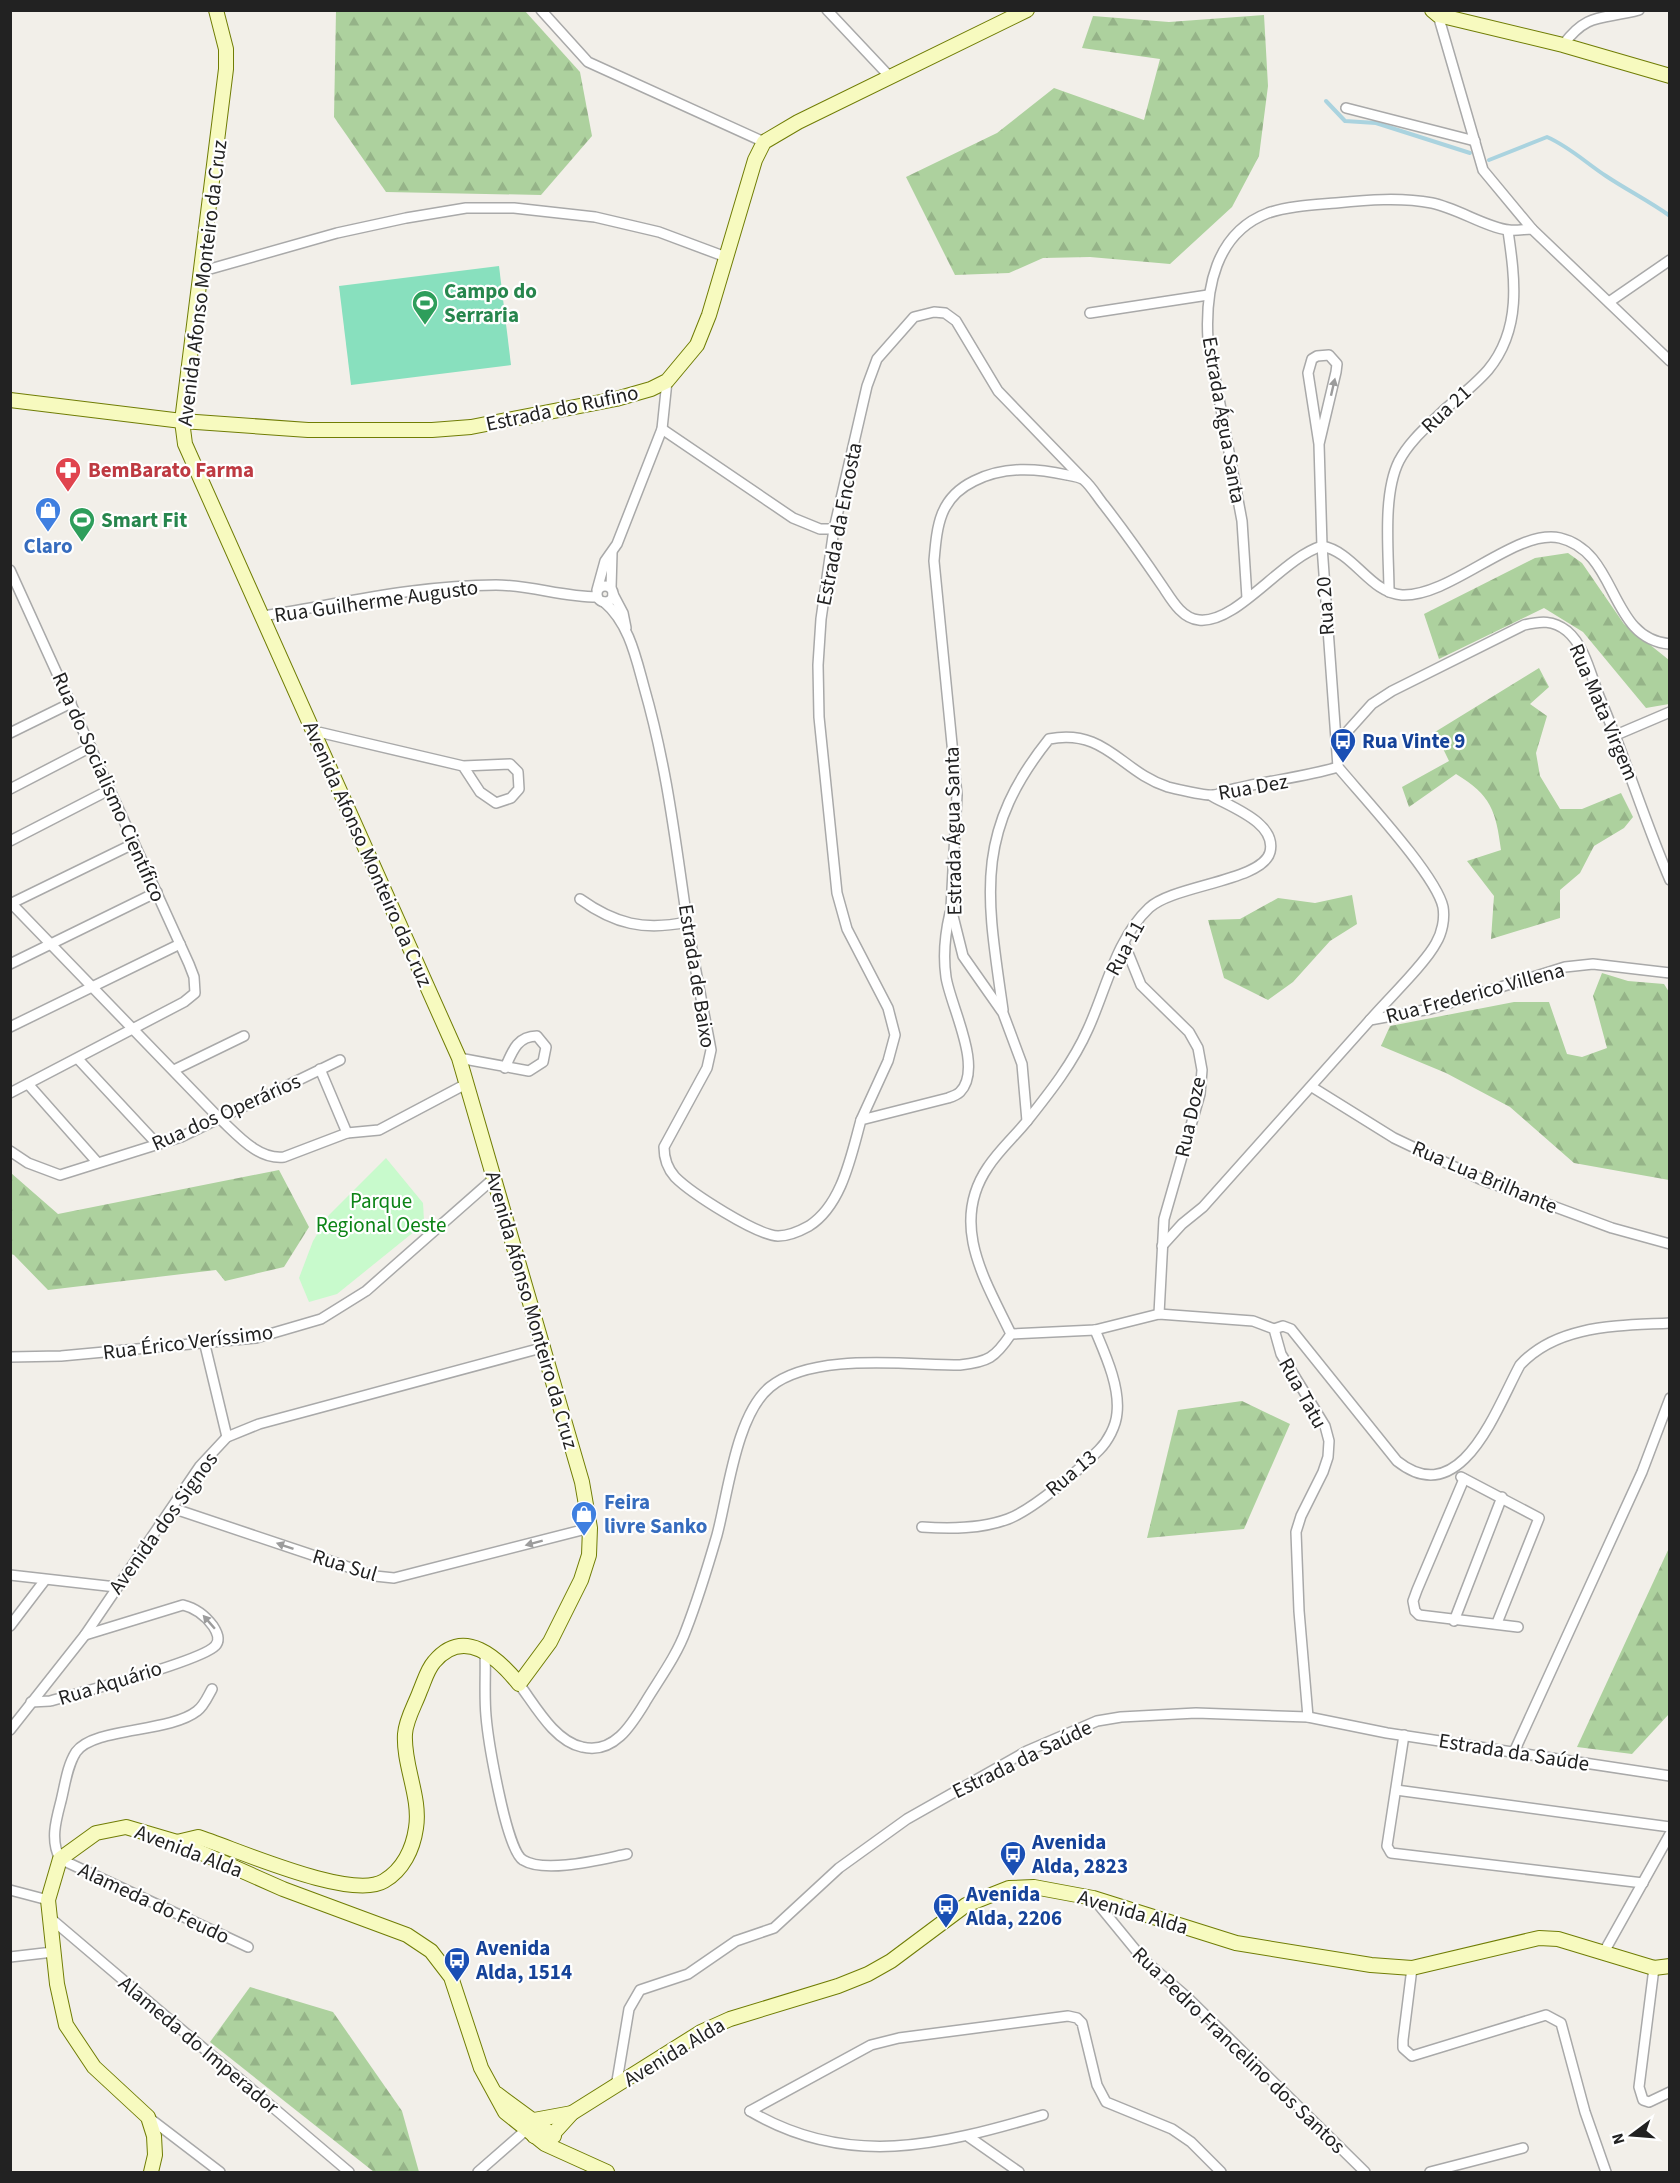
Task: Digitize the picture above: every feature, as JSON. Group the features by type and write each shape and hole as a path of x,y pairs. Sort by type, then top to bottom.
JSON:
{"street":[{"name":"Avenida Afonso Monteiro da Cruz","path":"216,10 224,39 226,69 203,271 182,421 185,444 194,470 314,731 459,1058 493,1179 545,1347 582,1482 590,1528 589,1556 572,1602 535,1666 519,1684"},
{"path":"541,10 588,62 764,142 798,122 1027,10"},
{"path":"827,10 891,78"},
{"path":"1563,45 1575,28 1587,21 1600,16 1621,16 1639,10"},
{"path":"1435,13 1563,45 1670,76"},
{"path":"1435,13 1483,170 1532,229 1670,361"},
{"path":"1346,108 1475,141"},
{"name":"Estrada do Rufino","path":"10,400 182,421 308,430 462,428 616,399 667,381 697,345 755,160 764,142"},
{"name":"Estrada Água Santa","path":"1247,598 1242,521 1208,340 1208,295 1223,250 1232,236 1250,221 1291,207 1367,200 1410,200 1443,206 1508,231 1532,229"},
{"path":"203,271 337,233 466,208 514,208 596,217 659,232 726,257"},
{"name":"Rua 21","path":"1389,592 1392,487 1399,462 1413,439 1488,370 1505,342 1513,316 1515,289 1508,231"},
{"path":"1609,302 1670,261"},
{"path":"1090,312 1208,295"},
{"name":"Estrada da Encosta","path":"861,1120 888,1061 895,1035 888,1008 847,929 837,893 819,717 818,665 821,619 834,529 867,386 877,359 906,325 923,313 945,313 956,321 998,391 1083,479"},
{"name":"Rua 20","path":"1319,444 1336,372 1336,364 1329,354 1312,359 1308,373 1319,444 1322,546 1338,767"},
{"name":"Estrada de Baixo","path":"627,634 611,608 599,596 605,561 612,553 662,429 667,381"},
{"path":"662,429 785,514 806,525 834,529"},
{"name":"Estrada Água Santa","path":"1027,1121 1022,1064 1003,1013 963,956 951,908 957,795 934,561 937,525 942,508 956,491 975,480 995,473 1037,468 1083,479"},
{"path":"1083,479 1126,534 1174,604 1186,615 1197,620 1211,619 1247,598 1297,558 1322,546 1343,554 1389,592 1402,595 1434,588 1532,542 1561,538 1586,552 1596,561 1629,622 1643,636 1656,643 1670,644"},
{"name":"Estrada de Baixo","path":"612,553 612,591 623,613 627,634 659,739 669,787 687,922 710,1060 664,1147 664,1158 674,1176 741,1223 778,1236 794,1233 820,1216 834,1197 847,1171 861,1120"},
{"name":"Rua do Socialismo Científico","path":"10,570 133,844 157,892 196,986 195,993 184,1002 133,1028"},
{"name":"Rua Guilherme Augusto","path":"262,616 457,586 499,585 571,597 599,596 602,586 612,591"},
{"path":"599,596 610,600 612,591"},
{"name":"Rua Mata Virgem","path":"1337,743 1372,704 1392,691 1524,625 1540,621 1556,623 1569,633 1581,651 1616,735 1670,879"},
{"path":"10,734 71,703"},
{"path":"1616,735 1670,712"},
{"path":"314,731 463,766 510,764 518,772 519,789 511,798 496,803 480,792 463,766"},
{"name":"Rua Dez","path":"1003,1013 989,904 991,861 1001,819 1015,790 1049,739 1069,735 1081,737 1097,743 1156,782 1170,788 1212,796 1226,791 1302,778 1338,767"},
{"path":"10,789 91,747"},
{"path":"1338,767 1425,873 1438,892 1444,910 1442,929 1436,945 1370,1020"},
{"path":"10,841 109,790"},
{"name":"Rua 11","path":"1027,1121 1061,1077 1087,1030 1124,943 1150,906 1177,894 1252,870 1266,861 1270,851 1268,832 1259,824 1212,796"},
{"path":"133,844 11,903 218,1117 250,1146 273,1158 284,1157 347,1133 379,1130 466,1084"},
{"path":"10,964 157,892"},
{"path":"580,899 600,915 643,927 667,927 687,922"},
{"path":"861,1120 948,1098 960,1093 967,1080 966,1046 950,998 945,974 945,934 951,908"},
{"name":"Rua Doze","path":"1124,943 1141,985 1189,1032 1198,1048 1202,1070 1200,1094 1164,1219 1159,1314"},
{"path":"10,1027 180,944"},
{"name":"Rua Frederico Villena","path":"1162,1245 1182,1224 1203,1207 1370,1020 1430,1010 1565,967 1601,964 1670,973"},
{"path":"10,1093 133,1028"},
{"path":"459,1058 505,1068 529,1071 537,1068 543,1062 546,1047 543,1040 537,1035 524,1037 514,1047 505,1068"},
{"path":"174,1070 244,1036"},
{"path":"78,1059 158,1145"},
{"name":"Rua dos Operários","path":"10,1151 28,1162 60,1175 181,1137 218,1117 340,1060"},
{"path":"320,1069 347,1133"},
{"path":"28,1084 97,1162"},
{"name":"Rua Lua Brilhante","path":"1312,1087 1394,1138 1480,1179 1612,1228 1670,1244"},
{"path":"1011,1334 978,1265 970,1240 970,1215 975,1192 988,1167 1027,1121"},
{"name":"Rua Érico Veríssimo","path":"10,1357 61,1356 256,1338 321,1319 366,1291 493,1179"},
{"path":"1011,1334 1095,1330 1159,1314 1253,1321 1274,1329 1283,1326 1291,1329 1396,1461 1410,1472 1424,1476 1452,1471 1474,1448 1520,1365 1531,1354 1570,1334 1597,1328 1670,1323"},
{"name":"Rua Tatu","path":"1274,1329 1281,1354 1325,1426 1329,1441 1328,1457 1323,1472 1301,1515 1296,1532 1295,1554 1308,1717"},
{"name":"Rua 13","path":"922,1527 957,1529 1009,1519 1025,1510 1100,1449 1112,1432 1118,1413 1107,1360 1095,1330"},
{"path":"177,1842 198,1837 324,1881 366,1887 384,1882 400,1867 412,1847 417,1826 405,1733 429,1672 441,1655 455,1648 472,1647 485,1651 505,1667 566,1740 581,1747 596,1749 611,1744 624,1734 639,1713 686,1632 717,1536 744,1431 754,1407 768,1389 786,1376 810,1367 835,1364 960,1365 978,1363 990,1359 998,1352 1011,1334"},
{"path":"204,1341 227,1437"},
{"name":"Avenida dos Signos","path":"10,1730 85,1635 200,1466 227,1437 259,1424 545,1347"},
{"path":"1514,1752 1642,1472 1670,1398"},
{"path":"1452,1471 1536,1515 1539,1523 1497,1623"},
{"path":"1464,1479 1413,1601 1415,1611 1419,1615 1454,1621 1497,1623 1518,1627"},
{"path":"1454,1621 1502,1497"},
{"name":"Rua Sul","path":"172,1508 375,1576 394,1578 590,1528"},
{"path":"10,1575 116,1587"},
{"path":"10,1626 45,1580"},
{"name":"Rua Aquário","path":"31,1702 58,1699 187,1659 210,1650 218,1640 217,1633 205,1617 183,1605 85,1635"},
{"path":"485,1651 489,1746 509,1835 516,1852 522,1860 540,1866 627,1854"},
{"path":"212,1689 201,1707 184,1719 98,1739 79,1749 69,1771 55,1823 55,1849 60,1859 48,1900 62,2013 73,2039 94,2067 148,2116 219,2172"},
{"name":"Estrada da Saúde","path":"616,2087 629,2008 640,1990 688,1974 736,1941 774,1928 806,1897 876,1839 938,1800 1009,1761 1061,1735 1097,1721 1121,1717 1196,1713 1308,1717 1404,1735 1670,1776"},
{"path":"1404,1735 1387,1846 1391,1853 1643,1883"},
{"path":"1396,1790 1670,1827"},
{"name":"Avenida Alda","path":"60,1859 96,1833 126,1827 177,1842 283,1889 407,1935 431,1951 451,1977 482,2068 505,2112 560,2152 572,2155"},
{"path":"1604,1952 1670,1834"},
{"name":"Alameda do Feudo","path":"60,1859 248,1947"},
{"name":"Avenida Alda","path":"531,2129 572,2113 701,2032 730,2019 838,1986 868,1974 891,1961 957,1912 987,1895 1009,1888 1034,1887 1092,1898 1236,1943 1361,1964 1412,1968 1539,1938 1558,1939 1654,1968 1670,1966"},
{"path":"10,1890 48,1900"},
{"name":"Rua Pedro Francelino dos Santos","path":"1092,1898 1143,1959 1188,1998 1365,2172"},
{"name":"Alameda do Imperador","path":"49,1917 349,2172"},
{"path":"10,1958 53,1952"},
{"path":"1412,1968 1403,2048 1413,2056 1546,2015 1561,2023 1585,2112 1606,2172"},
{"path":"1654,1968 1640,2095 1648,2102 1670,2092"},
{"path":"1043,2115 969,2137 875,2148 848,2147 816,2140 775,2126 750,2111 871,2045 899,2038 1068,2016 1077,2018 1082,2023 1097,2085 1106,2102 1172,2129 1191,2142 1221,2172"},
{"name":"Avenida Alda","path":"553,2134 572,2113"},
{"path":"148,2116 154,2136 155,2155 151,2172"},
{"path":"478,2172 531,2129"},
{"name":"Avenida Alda","path":"531,2129 553,2134 572,2155"},
{"path":"969,2137 1019,2172"},
{"path":"1430,2172 1523,2148"},
{"path":"572,2155 607,2172"}],"green space":[{"path":"336,11 525,11 580,72 592,136 541,195 386,192 334,117"},
{"path":"1264,15 1268,86 1259,156 1232,207 1170,264 1090,257 1043,258 1009,273 955,275 906,177 997,133 1054,88 1144,120 1160,59 1082,48 1093,16 1169,22"},
{"name":"Campo do Serraria","path":"499,266 511,365 351,385 339,286"},
{"path":"1568,553 1582,563 1624,624 1669,660 1669,704 1646,708 1583,632 1544,608 1439,659 1424,614 1535,558"},
{"path":"1539,668 1549,687 1530,704 1547,716 1536,753 1540,776 1560,809 1582,809 1621,793 1633,817 1624,828 1594,846 1580,873 1560,890 1560,918 1491,939 1494,896 1467,861 1501,850 1497,825 1490,805 1477,789 1456,774 1409,807 1402,787 1449,761 1435,732"},
{"path":"1352,895 1357,924 1330,941 1293,982 1268,1000 1224,978 1208,920 1240,919 1278,898 1315,903"},
{"path":"1602,973 1628,981 1664,984 1669,992 1669,1180 1574,1163 1510,1107 1446,1073 1381,1046 1390,1026 1514,1002 1549,1002 1567,1054 1582,1057 1607,1048 1593,996"},
{"name":"Parque Regional Oeste","path":"386,1158 423,1203 424,1220 415,1231 337,1294 309,1302 299,1278 313,1241 329,1215"},
{"path":"279,1170 309,1227 284,1267 225,1281 216,1270 48,1290 11,1254 11,1173 58,1214"},
{"path":"1242,1401 1290,1424 1244,1529 1147,1538 1178,1410"},
{"path":"1669,1548 1669,1714 1632,1754 1577,1747"},
{"path":"250,1987 333,2012 402,2111 419,2172 374,2172 210,2042"}],"waterway":[{"path":"1326,101 1345,121 1376,123 1470,153"},
{"path":"1489,160 1547,137 1563,145 1606,176 1670,216"}],"place":[{"name":"Campo do Serraria","path":"425,326"},
{"name":"BemBarato Farma","path":"68,493"},
{"name":"Claro","path":"48,533"},
{"name":"Smart Fit","path":"82,543"},
{"name":"Rua Vinte 9","path":"1343,764"},
{"name":"Feira livre Sanko","path":"584,1537"},
{"name":"Avenida Alda, 2823","path":"1013,1877"},
{"name":"Avenida Alda, 2206","path":"946,1929"},
{"name":"Avenida Alda, 1514","path":"457,1983"}]}
